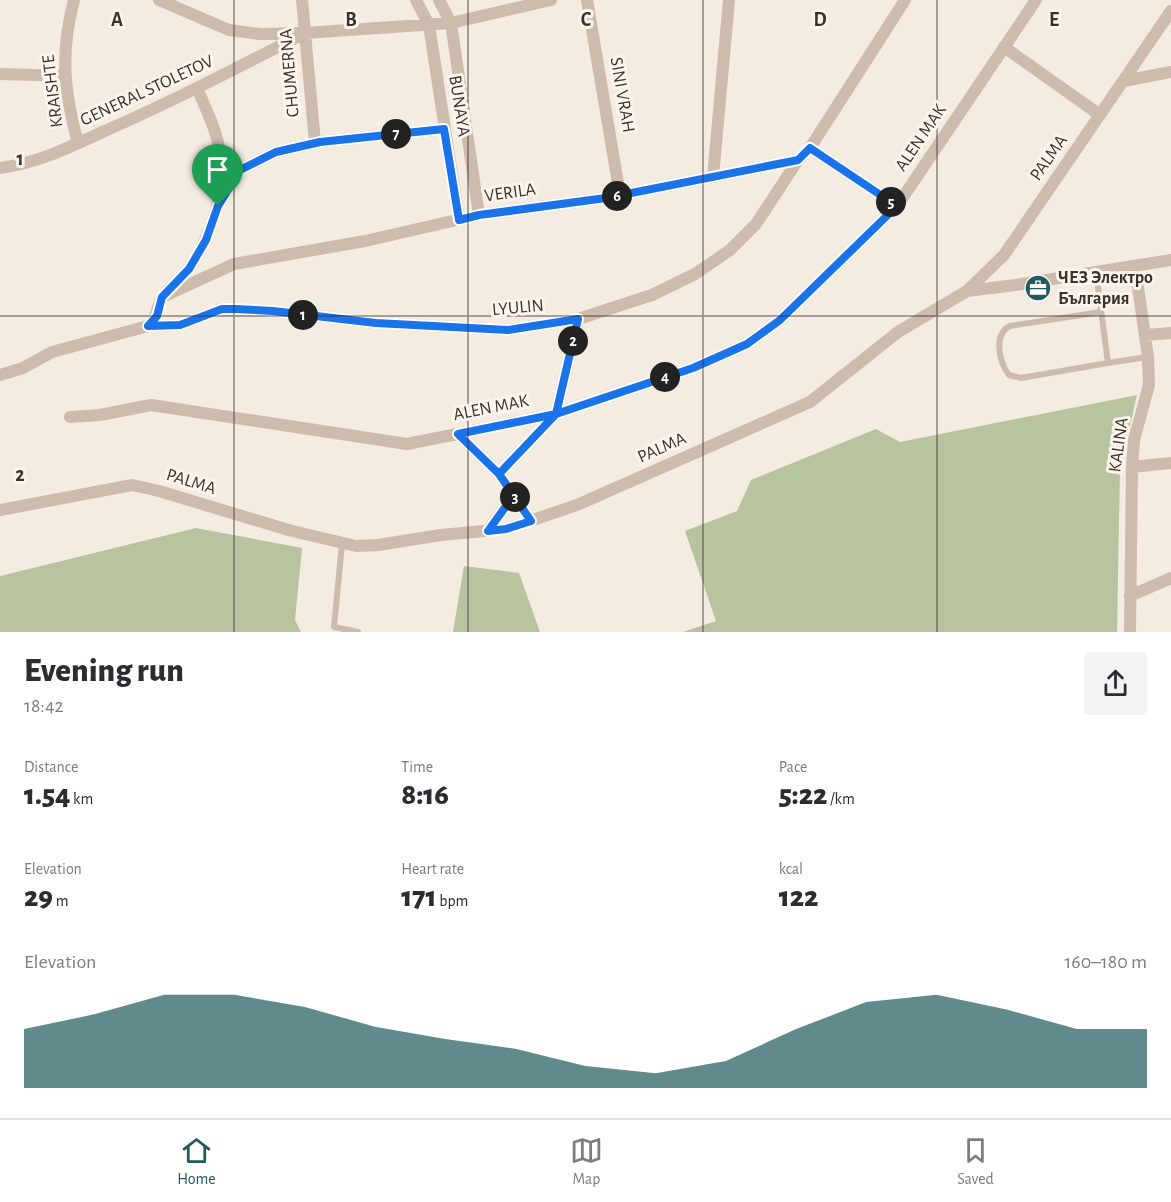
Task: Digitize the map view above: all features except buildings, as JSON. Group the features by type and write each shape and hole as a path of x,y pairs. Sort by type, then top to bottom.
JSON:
{"street":[{"name":"KRAISHTE","path":"74,0 67,25 64,63 70,112 78,143"},
{"path":"159,0 178,4 229,30 260,34 451,23 551,0"},
{"name":"CHUMERNA","path":"302,0 315,143"},
{"name":"BUNAYA","path":"416,0 429,25 459,220"},
{"name":"BUNAYA","path":"439,0 451,23 479,215"},
{"name":"SINI VRAH","path":"587,0 620,195"},
{"path":"713,177 729,0"},
{"name":"LYULIN","path":"0,375 23,368 52,352 148,326 180,325 222,309 273,311 376,323 508,330 578,319 652,295 695,274 730,250 756,224 798,160 810,148 905,0"},
{"name":"ALEN MAK","path":"70,417 100,415 152,405 407,444 556,414 693,368 747,344 780,320 897,206 1036,0"},
{"name":"PALMA","path":"0,510 132,485 342,544 378,545 441,535 506,529 577,505 810,402 898,332 967,291 1004,255 1171,12"},
{"name":"GENERAL STOLETOV","path":"0,168 20,165 53,155 197,88 305,33"},
{"path":"1004,47 1100,115"},
{"path":"1124,81 1171,72"},
{"path":"0,74 65,76"},
{"path":"197,88 220,153 221,180 218,206"},
{"path":"148,326 157,316 162,297 189,269 206,240 218,206 240,170 276,152 315,143 444,129"},
{"path":"810,148 897,206"},
{"name":"VERILA","path":"162,297 234,264 365,241 479,215 620,195 798,160"},
{"path":"967,291 1171,260"},
{"name":"KALINA","path":"1130,632 1134,440 1149,384 1148,357 1135,266"},
{"path":"499,474 556,414 578,319"},
{"path":"1145,335 1171,333"},
{"path":"458,434 499,474 531,521"},
{"path":"1132,467 1171,463"},
{"path":"488,531 514,495"},
{"path":"1130,596 1171,578"}],"lane":[{"path":"1096,272 1108,363"},
{"path":"1101,312 1005,328 999,338 1002,364 1009,375 1021,378 1148,357"},
{"path":"342,544 334,627 358,632"}],"green space":[{"path":"1137,395 1120,469 1117,632 683,632 716,621 685,531 737,511 751,480 876,429 900,442"},
{"path":"196,528 302,548 295,620 301,632 0,632 0,576"},
{"path":"464,566 519,573 540,632 453,632"}],"place":[{"name":"ЧЕЗ Электро България","path":"1038,288"}],"route":[{"path":"218,206 206,240 189,269 162,297 157,316 148,326 180,325 222,309 273,311 376,323 508,330 578,319 556,414 499,474 514,495 488,531 506,529 531,521 499,474 458,434 556,414 693,368 747,344 780,320 897,206 810,148 798,160 606,198 479,215 459,220 444,129 320,142 276,152 240,170 218,206"}]}
